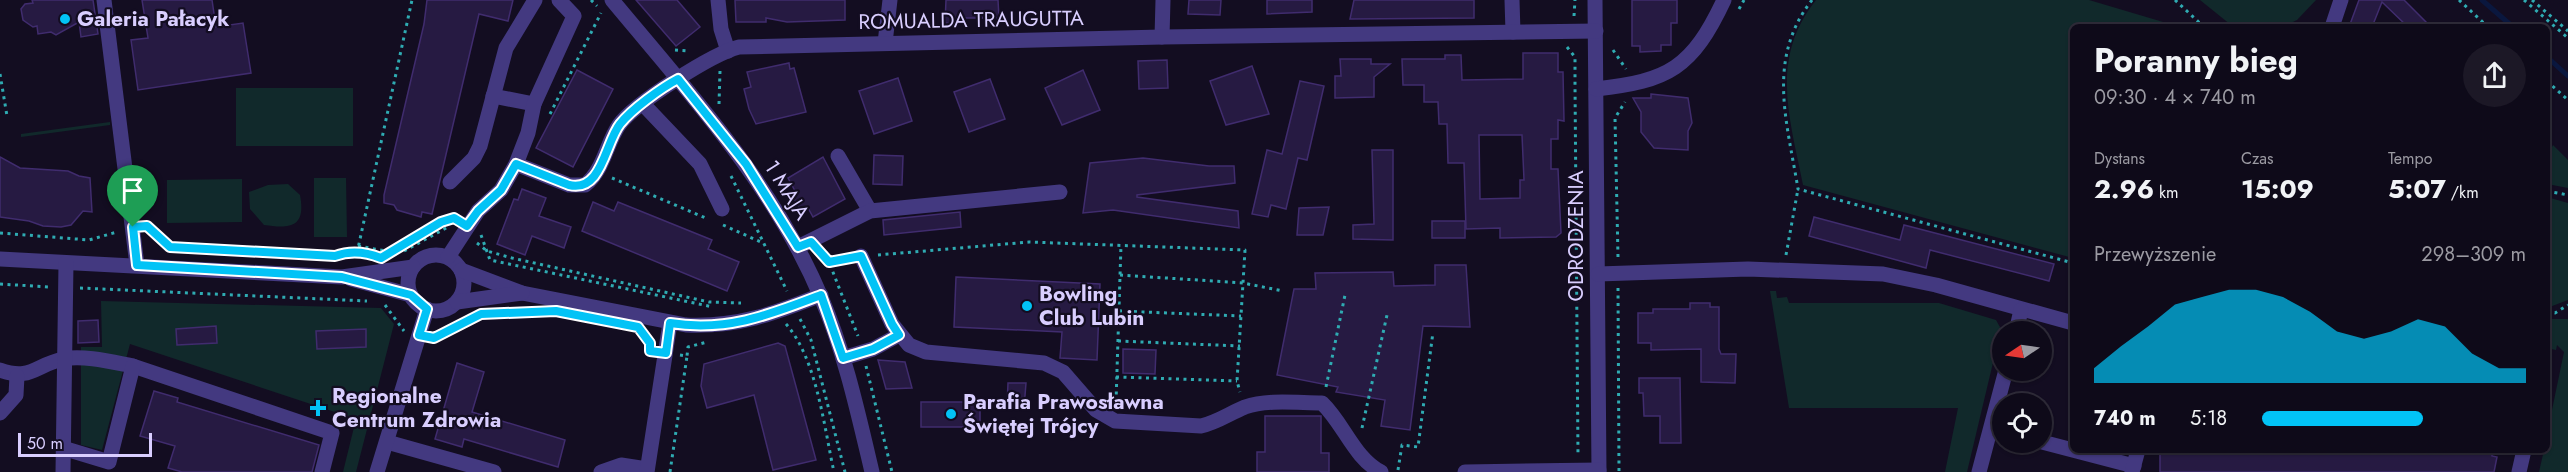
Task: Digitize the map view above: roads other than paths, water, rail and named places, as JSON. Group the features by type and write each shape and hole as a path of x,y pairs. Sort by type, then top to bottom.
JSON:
{"street":[{"path":"104,0 137,265"},
{"path":"450,182 474,158 480,146 506,48 535,0"},
{"path":"448,257 478,211 501,190 516,164 528,133 534,104 574,16 559,0"},
{"name":"1 MAJA","path":"612,0 746,164 804,245 843,358 872,472"},
{"path":"718,0 721,29 728,51"},
{"path":"885,43 890,0"},
{"path":"1162,37 1163,0"},
{"path":"1512,0 1514,32"},
{"name":"ODRODZENIA","path":"1595,0 1599,471"},
{"path":"1596,89 1640,84 1662,76 1678,66 1697,47 1724,0"},
{"path":"2332,24 2341,0"},
{"name":"ROMUALDA TRAUGUTTA","path":"516,164 578,187 592,180 620,124 643,104 678,79 728,51 752,46 1162,37 1596,32"},
{"path":"494,96 534,104"},
{"path":"643,104 700,164 721,217"},
{"path":"838,156 870,211"},
{"path":"804,245 870,211 1060,192"},
{"path":"411,295 408,286 413,267 424,257 440,255 448,257 461,270 522,293 670,323 697,326 758,319 821,295"},
{"path":"861,256 892,324 909,345 927,352 1044,363 1063,372 1096,410 1115,421 1201,426 1215,423 1244,408 1258,404 1322,403 1332,413 1368,465 1381,472"},
{"path":"0,259 342,277 411,295 427,309 443,310 457,302 522,293"},
{"path":"63,472 66,449 64,359 66,263"},
{"path":"342,277 413,267"},
{"path":"1598,274 1784,268 1900,276 2070,322"},
{"path":"457,302 464,286 461,270"},
{"path":"378,472 427,309"},
{"path":"2018,321 2021,310"},
{"path":"601,472 621,465 647,471 670,323"},
{"path":"843,358 863,352 899,335"},
{"path":"0,370 17,376 64,359 111,361 133,366 332,433 322,472"},
{"path":"66,449 109,462 133,366"},
{"path":"0,413 16,395 17,376"},
{"path":"1980,472 1992,440"},
{"path":"387,442 494,472"},
{"path":"2052,445 2070,450"},
{"path":"2079,453 2133,469 2137,453"},
{"path":"2519,472 2523,453"},
{"path":"1465,472 1599,471"}],"waterway":[{"path":"2482,0 2510,24"},
{"path":"2550,60 2568,76"}],"place":[{"name":"Galeria Pałacyk","path":"65,19"},
{"name":"Bowling Club Lubin","path":"1027,306"},
{"name":"Regionalne Centrum Zdrowia","path":"318,408"},
{"name":"Parafia Prawosławna Świętej Trójcy","path":"951,414"}]}
